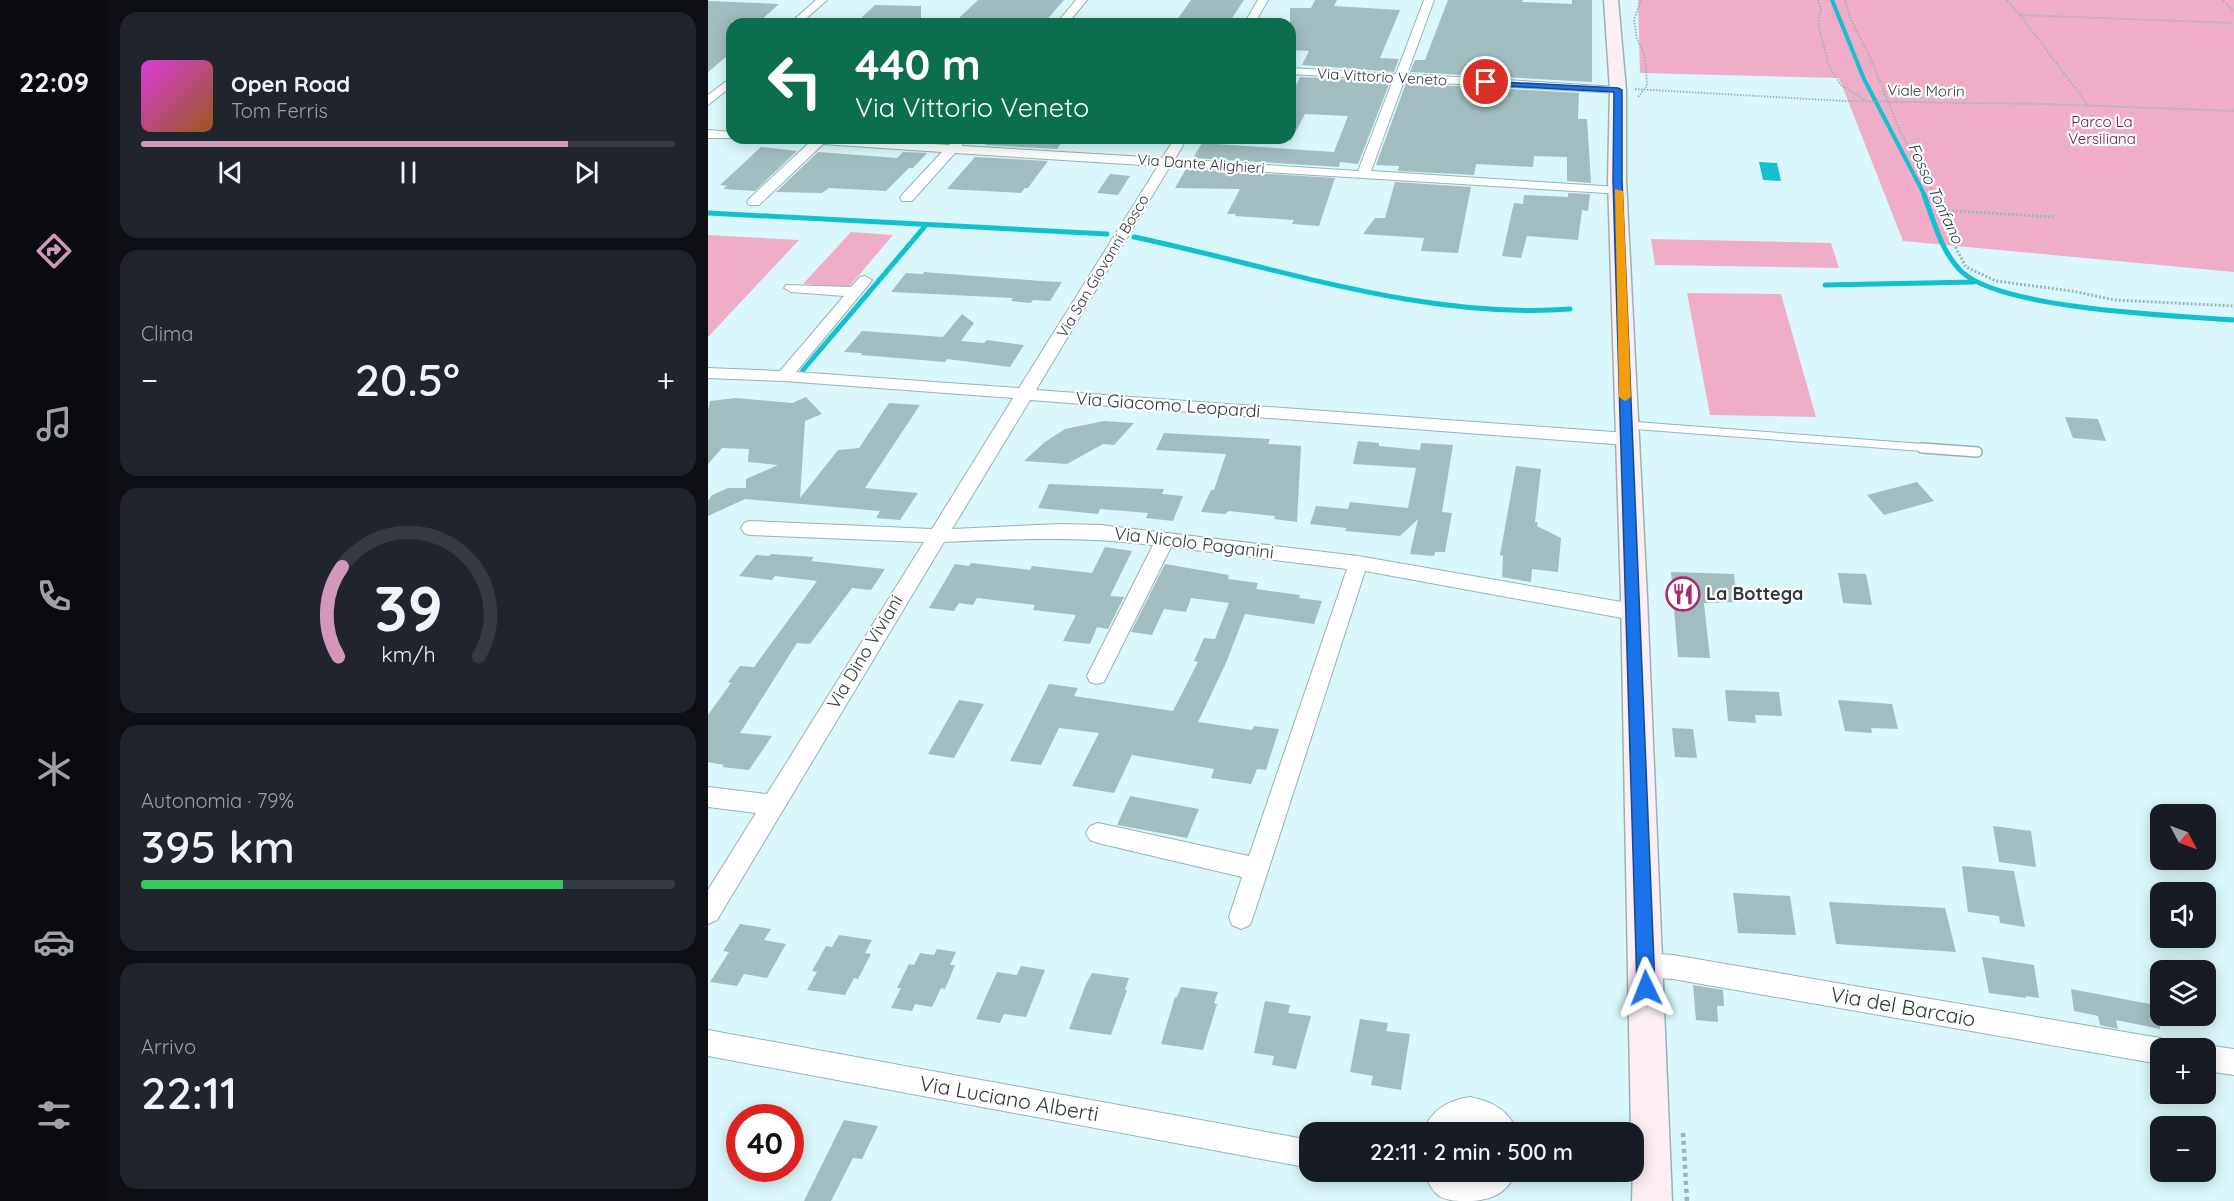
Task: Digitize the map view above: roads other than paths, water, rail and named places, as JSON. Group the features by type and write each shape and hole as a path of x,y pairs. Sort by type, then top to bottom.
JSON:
{"street":[{"path":"801,18 822,0"},
{"path":"1066,18 1082,0"},
{"path":"1252,18 1263,0"},
{"path":"1363,175 1429,0"},
{"path":"1611,0 1618,90 1618,191 1652,1201"},
{"name":"Via Vittorio Veneto","path":"1296,71 1618,90"},
{"path":"708,101 726,85"},
{"path":"708,134 726,136"},
{"path":"754,202 816,144"},
{"path":"907,198 956,144"},
{"name":"Via Dante Alighieri","path":"968,144 1167,162 1618,191"},
{"name":"Via San Giovanni Bosco","path":"1025,394 1178,144"},
{"path":"784,376 865,280"},
{"path":"791,288 855,292"},
{"name":"Via Giacomo Leopardi","path":"708,373 784,376 1025,394 1627,432"},
{"name":"Via Dino Viviani","path":"708,912 1025,394"},
{"name":"Via Nicolo Paganini","path":"750,528 936,536 1059,531 1101,532 1358,563 1633,612"},
{"path":"1097,676 1165,540"},
{"path":"1241,917 1358,563"},
{"path":"708,797 772,805"},
{"path":"1098,834 1257,869"},
{"name":"Via del Barcaio","path":"1645,964 2150,1049"},
{"name":"Via Luciano Alberti","path":"708,1043 1299,1152"},
{"path":"2216,1060 2234,1062"},
{"path":"1446,1122 1461,1111 1473,1110 1485,1113 1496,1122"},
{"path":"1446,1182 1461,1191 1474,1192 1486,1188 1494,1182"}],"lane":[{"path":"1627,432 1977,452"}],"water":[{"path":"1759,162 1777,163 1781,181 1763,180"}],"waterway":[{"name":"Fosso Tonfano","path":"1832,0 1864,79 1925,196"},
{"name":"Fosso Tonfano","path":"1924,195 1939,236 1949,255 1962,272 1983,285 2013,295 2091,308 2234,320"},
{"path":"708,213 1107,234"},
{"path":"803,370 926,225"},
{"path":"1134,237 1296,276 1405,299 1460,307 1515,310 1570,309"},
{"path":"1825,285 1974,282"}],"place":[{"name":"La Bottega","path":"1683,594"}],"park label":[{"name":"Parco La Versiliana","path":"2102,130"}]}
